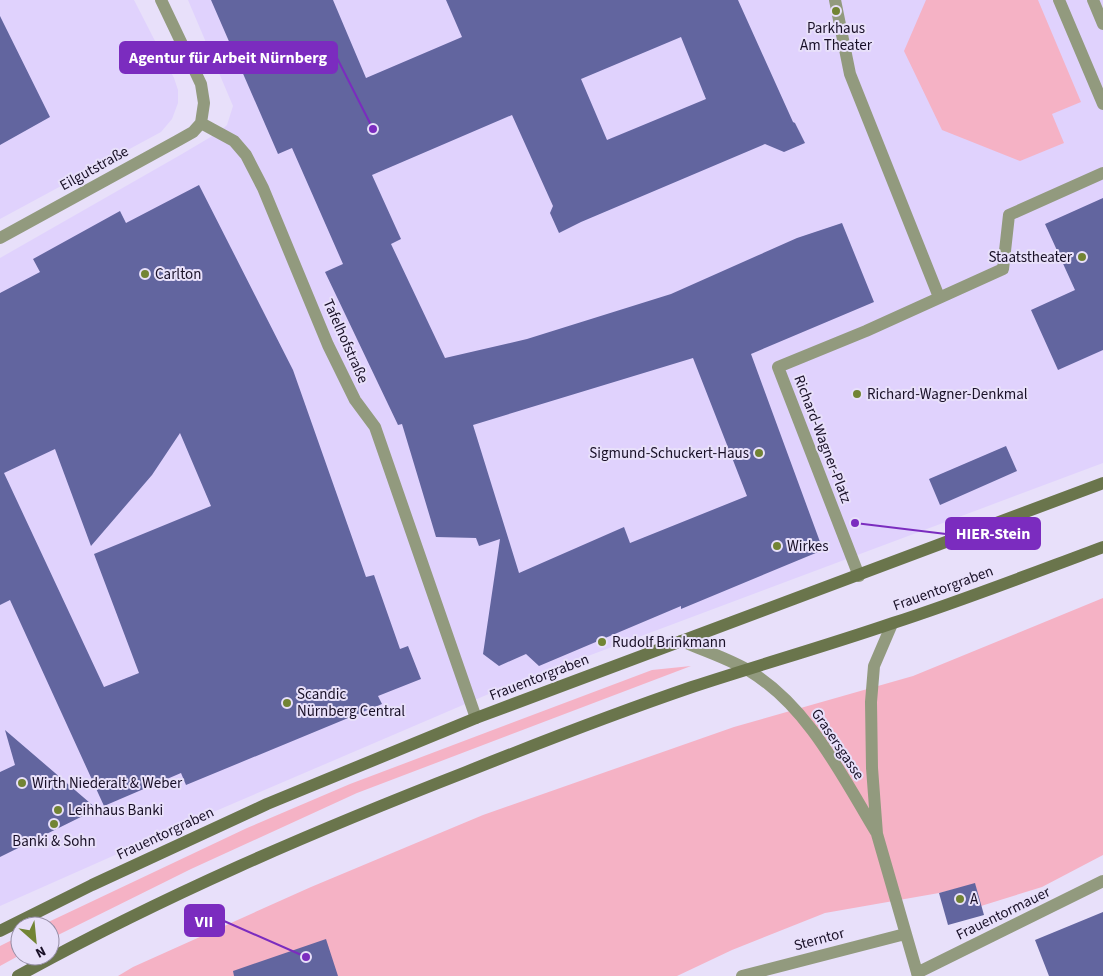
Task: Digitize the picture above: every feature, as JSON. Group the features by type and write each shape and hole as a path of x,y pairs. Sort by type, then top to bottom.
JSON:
{"main road":[{"name":"Frauentorgraben","path":"0,931 92,885 259,808 476,718 1103,483"},
{"name":"Frauentorgraben","path":"18,976 149,908 285,844 526,748 692,687 892,624 1103,547"}],"street":[{"path":"161,0 201,84 204,103 201,123"},
{"path":"835,0 850,74 939,297"},
{"path":"1059,0 1103,104"},
{"path":"1093,0 1103,24"},
{"name":"Eilgutstraße","path":"0,238 193,132 201,123"},
{"name":"Tafelhofstraße","path":"201,123 234,140 246,154 263,188 328,345 355,400 375,426 476,718"},
{"name":"Richard-Wagner-Platz","path":"859,576 778,367 866,331 1003,268 1009,215 1103,173"},
{"name":"Grasersgasse","path":"892,624 874,666 871,702 872,768 877,834 918,974"},
{"name":"Grasersgasse","path":"681,641 747,670 776,690 807,722 877,834"},
{"name":"Frauentormauer","path":"918,974 1103,881"},
{"name":"Sterntor","path":"742,976 905,934"}],"shaded area":[{"path":"0,0 134,0 174,78 178,90 178,103 172,119 161,132 0,219"},
{"path":"188,0 1103,0 1103,463 505,687 176,828 0,906 0,258 182,154 219,132 227,125 233,106"},
{"path":"926,0 1038,0 1081,102 1052,114 1064,143 1020,161 942,130 904,51"},
{"path":"1103,598 1103,855 1042,887 981,906 975,884 939,893 825,913 732,950 677,976 118,976 133,967 311,887 483,815 734,727 913,676"},
{"path":"691,666 357,793 191,869 60,934 60,917 247,828 350,784 652,670"},
{"path":"10,941 10,960 0,966 0,946"}],"building":[{"path":"211,0 333,0 366,78 462,37 446,0 738,0 793,122 805,143 784,152 765,144 559,233 550,213 553,206 512,115 372,175 401,239 391,244 445,358 527,339 671,294 797,238 842,223 874,302 751,354 823,550 681,609 681,606 539,666 526,654 499,666 483,654 500,539 479,546 476,538 436,537 402,424 398,425 325,272 343,264 292,148 278,154","holes":["681,37 706,99 607,140 581,79","693,358 747,496 630,543 624,527 519,573 473,425"]},
{"path":"0,16 50,117 0,145"},
{"path":"199,185 293,370 366,577 374,575 400,649 408,646 421,679 378,696 382,704 186,785 181,773 104,806 10,600 0,605 0,293 40,272 33,259 120,211 126,223","holes":["180,433 211,506 94,554 139,673 104,687 4,473 55,449 91,546 152,475"]},
{"name":"Staatstheater","path":"1103,198 1103,350 1058,370 1031,310 1075,290 1045,224"},
{"path":"1006,446 1017,471 940,505 929,479"},
{"path":"5,730 97,809 0,857 0,772 15,765"},
{"name":"A","path":"975,883 984,915 948,925 939,893"},
{"path":"1103,912 1103,976 1049,976 1035,940"},
{"path":"326,939 338,976 234,976 233,971"}],"place":[{"name":"Parkhaus Am Theater","path":"836,11"},
{"name":"Agentur für Arbeit Nürnberg","path":"373,129"},
{"name":"Staatstheater","path":"1082,257"},
{"name":"Carlton","path":"145,274"},
{"name":"Richard-Wagner-Denkmal","path":"857,394"},
{"name":"Sigmund-Schuckert-Haus","path":"759,453"},
{"name":"HIER-Stein","path":"855,523"},
{"name":"Wirkes","path":"777,546"},
{"name":"Rudolf Brinkmann","path":"602,642"},
{"name":"Scandic Nürnberg Central","path":"287,703"},
{"name":"Wirth Niederalt & Weber","path":"22,783"},
{"name":"Leihhaus Banki","path":"58,810"},
{"name":"Banki & Sohn","path":"54,824"},
{"name":"A","path":"960,899"},
{"name":"VII","path":"306,957"}]}
